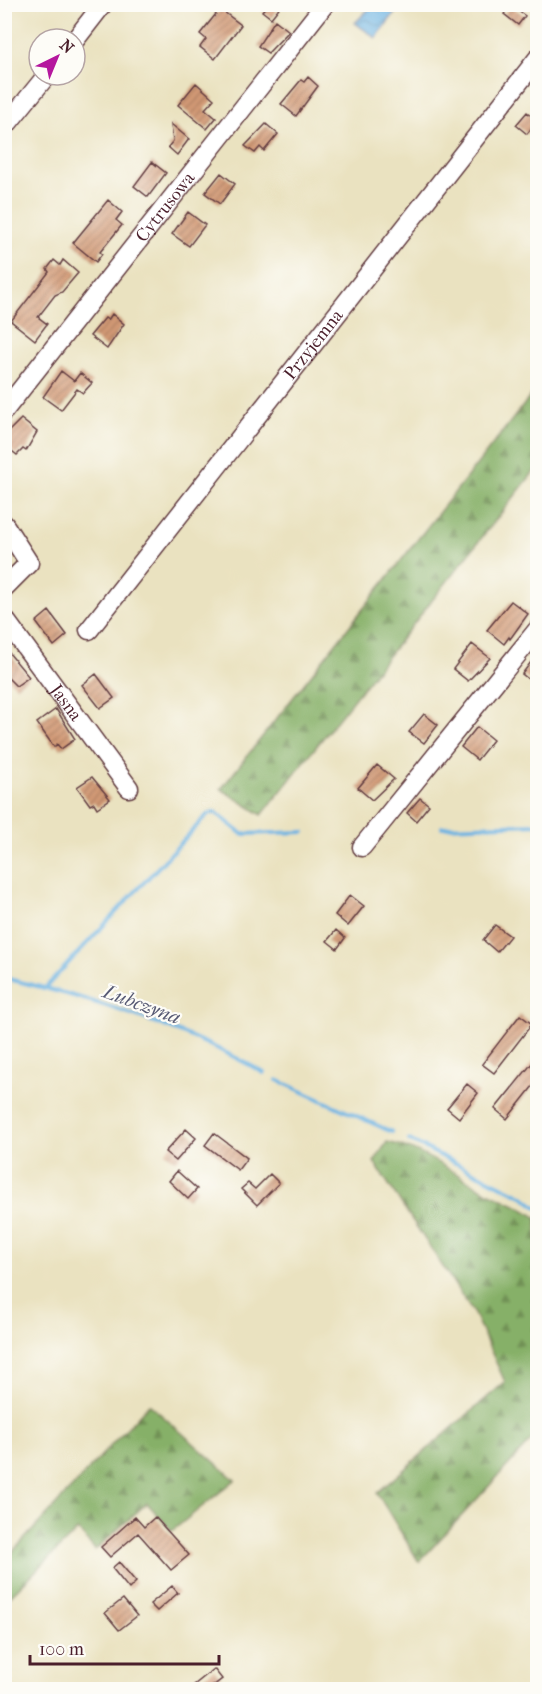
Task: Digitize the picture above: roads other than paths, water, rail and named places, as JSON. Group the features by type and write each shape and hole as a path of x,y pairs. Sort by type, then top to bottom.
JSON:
{"street":[{"path":"85,27 103,4"},
{"name":"Cytrusowa","path":"4,411 325,4"},
{"name":"Przyjemna","path":"89,630 537,58"},
{"path":"4,128 37,87"},
{"path":"4,524 29,563 4,588"},
{"name":"Jasna","path":"4,618 129,788"},
{"path":"362,847 537,629"}],"water":[{"path":"373,5 391,5 397,10 376,38 355,23"}],"waterway":[{"path":"46,987 208,814 215,812 242,834 304,832"},
{"path":"442,827 538,824"},
{"name":"Lubczyna","path":"4,978 71,995 170,1028 264,1073"},
{"name":"Lubczyna","path":"277,1080 392,1132"},
{"name":"Lubczyna","path":"409,1140 524,1197 538,1208"}]}
